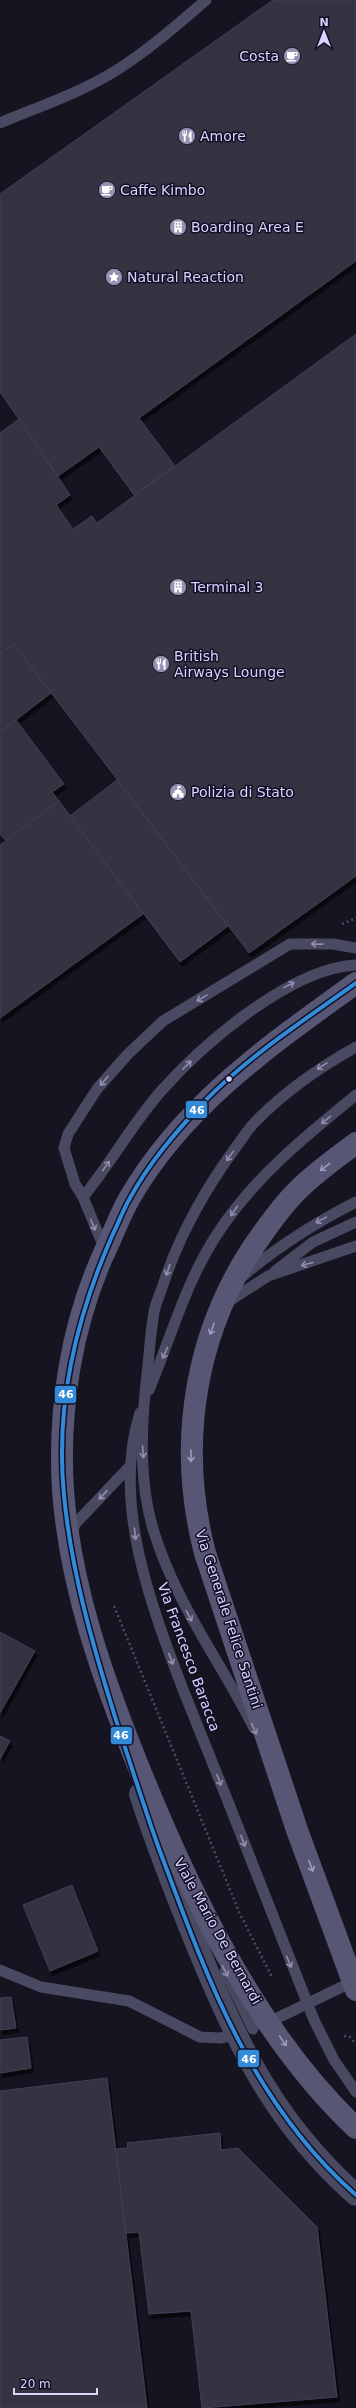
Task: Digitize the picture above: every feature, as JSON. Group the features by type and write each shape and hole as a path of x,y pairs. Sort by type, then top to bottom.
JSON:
{"main road":[{"name":"Viale Mario De Bernardi","path":"356,983 260,1053 204,1102 149,1167 128,1200 88,1293 74,1346 66,1389 62,1451 63,1493 69,1533 84,1607 100,1667 154,1807 183,1871 234,1967 260,2008 301,2066 329,2101 356,2128"},
{"name":"Via Generale Felice Santini","path":"354,1986 297,1830 205,1553 195,1508 191,1461 194,1399 206,1343 219,1308 244,1260 294,1193 356,1143"}],"street":[{"path":"100,1667 146,1812 182,1910 228,2021 259,2080 283,2116 317,2158 356,2195"}],"lane":[{"path":"0,123 83,88 119,69 160,39 206,0"},
{"path":"105,1251 83,1197 75,1184 64,1148 68,1134 97,1089 128,1054 163,1021 290,944 333,944 356,948"},
{"path":"83,1197 162,1090 211,1042 285,987 322,971 356,965"},
{"name":"Via Francesco Baracca","path":"145,1399 154,1311 173,1255 220,1169 256,1120 300,1081 356,1047"},
{"name":"Via Francesco Baracca","path":"356,1095 268,1170 241,1200 213,1240 190,1286 169,1344 145,1399 134,1433 130,1466 136,1544 158,1626 314,2020 334,2060 356,2092"},
{"path":"230,1288 272,1251 319,1221 356,1202"},
{"path":"219,1308 268,1276 313,1242 356,1222"},
{"path":"268,1276 356,1246"},
{"path":"145,1399 143,1444 149,1512 168,1574 197,1631 238,1697 262,1746 297,1830"},
{"path":"130,1466 76,1523 64,1546 72,1602 100,1694 213,1947 253,2029"},
{"path":"0,1970 41,1987 129,2001 200,2037 220,2038 239,2035 354,1986"}],"building":[{"name":"Boarding Area E","path":"273,0 356,0 356,261 139,418 175,466 134,495 99,447 58,476 0,392 0,194"},
{"name":"Terminal 3","path":"356,334 356,876 249,953 14,644 0,654 0,433 19,419 70,495 56,505 73,529 92,516 97,523"},
{"path":"14,644 51,693 0,732 0,654"},
{"path":"16,720 64,784 52,792 59,801 6,841 0,834 0,732"},
{"path":"117,780 228,926 180,962 70,816"},
{"path":"59,801 143,914 0,1018 0,845"},
{"path":"0,1632 35,1651 0,1713"},
{"path":"0,1736 10,1741 0,1759"},
{"path":"72,1885 98,1951 50,1971 23,1905"},
{"path":"11,1997 16,2028 0,2030 0,1998"},
{"path":"27,2037 31,2068 0,2073 0,2040"},
{"path":"107,2078 147,2408 0,2408 0,2091"},
{"path":"220,2133 221,2150 238,2148 317,2227 337,2397 202,2408 191,2311 149,2314 139,2232 126,2233 116,2149 128,2148 127,2143"}],"transit line":[{"name":"46","path":"356,983 276,1040 219,1087 172,1137 137,1185 127,1203 99,1267 79,1330 71,1362 66,1395 62,1461 67,1523 77,1580 91,1636 116,1720 147,1814 194,1942 235,2034 259,2078 287,2119 319,2159 356,2195"}],"place":[{"name":"Costa","path":"292,56"},
{"name":"Amore","path":"187,136"},
{"name":"Caffe Kimbo","path":"107,190"},
{"name":"Boarding Area E","path":"178,227"},
{"name":"Natural Reaction","path":"114,277"},
{"name":"Terminal 3","path":"178,587"},
{"name":"British Airways Lounge","path":"161,664"},
{"name":"Polizia di Stato","path":"178,792"}]}
